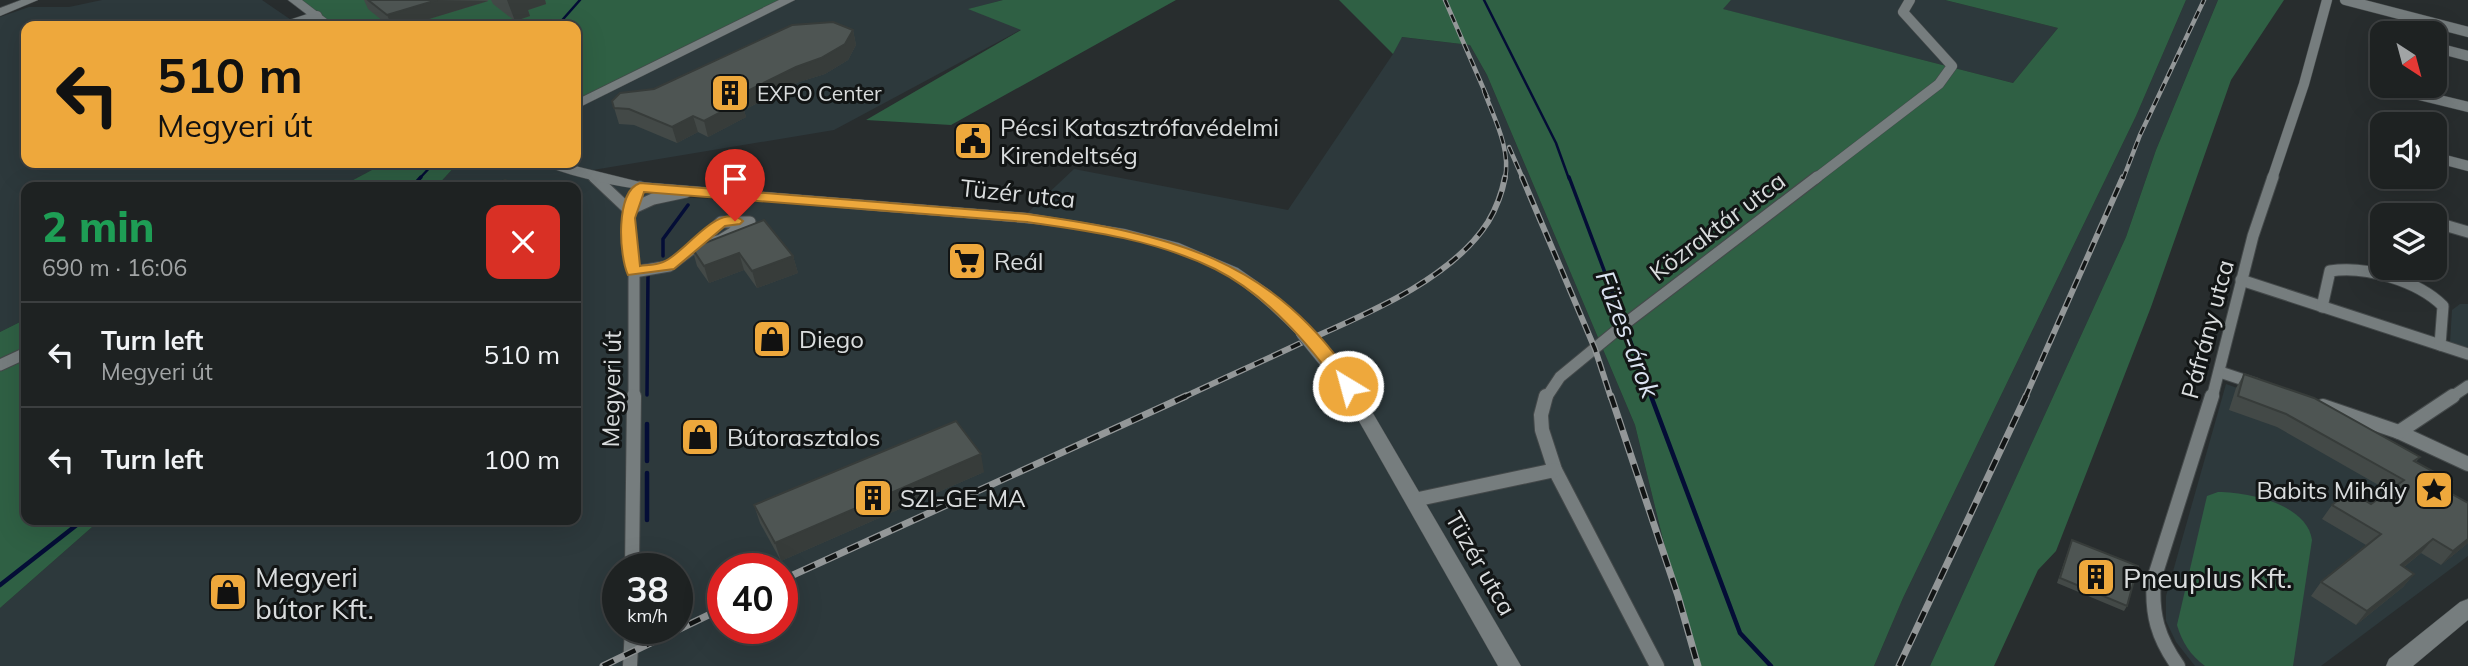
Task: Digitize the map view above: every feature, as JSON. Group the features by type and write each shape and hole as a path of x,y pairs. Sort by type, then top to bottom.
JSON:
{"street":[{"path":"0,12 32,0"},
{"path":"294,0 324,21"},
{"path":"581,103 789,0"},
{"path":"1910,0 1903,12 1923,31 1952,67"},
{"name":"Páfrány utca","path":"2178,666 2155,629 2150,608 2154,579 2220,372 2253,236 2304,84 2327,0"},
{"path":"2345,0 2468,32"},
{"path":"302,21 317,16"},
{"path":"2447,50 2468,55"},
{"name":"Közraktár utca","path":"1657,666 1555,470 1542,430 1541,415 1547,394 1560,377 1627,323 1939,84 1952,67"},
{"path":"2431,98 2468,107"},
{"path":"2447,160 2468,166"},
{"path":"566,168 640,187"},
{"path":"594,177 629,210 653,199 686,192"},
{"name":"Tüzér utca","path":"640,187 1027,218 1086,226 1161,242 1221,266 1261,292 1304,332 1348,386 1510,666"},
{"name":"Megyeri út","path":"632,553 634,272 628,226 629,210 640,187"},
{"path":"2447,226 2468,232"},
{"path":"634,272 669,266 693,248"},
{"path":"2322,307 2330,271 2334,269 2357,271 2418,289 2434,297 2443,306 2440,345"},
{"path":"2241,280 2468,354"},
{"path":"0,365 21,355"},
{"path":"2220,372 2275,390"},
{"path":"2399,432 2468,386"},
{"path":"2304,400 2399,432 2468,464"},
{"path":"1414,500 1555,470"},
{"path":"2397,666 2468,608"},
{"path":"630,666 631,644"}],"shaded area":[{"path":"102,0 262,0 293,21 21,21 21,168 376,168 349,182 21,182 21,322 0,332 0,17 29,7 69,7"},
{"path":"790,0 1003,0 969,9 1022,29 834,130 587,171 677,197 1022,218 1074,169 1288,210 1393,54 1401,37 1470,45 1487,75 1635,425 1694,666 0,666 0,608 94,525 581,525 581,182 441,182 453,168 581,168 581,104"},
{"path":"1731,0 1945,0 2058,28 2013,83 1722,9"},
{"path":"2186,0 2218,0 2156,150 2126,237 1930,666 1874,666 1903,598 2136,116"},
{"path":"2460,304 2468,304 2468,349 2450,343 2452,310"},
{"path":"2226,384 2305,412 2468,523 2468,556 2321,666 2195,666 2176,642 2166,621 2166,596"}],"green space":[{"path":"294,0 790,0 581,104 581,21 323,21"},
{"path":"1003,0 1176,0 951,125 866,120 1021,30 968,9"},
{"path":"1339,0 1731,0 1723,9 2013,83 2058,28 1945,0 2186,0 2136,116 1903,598 1874,666 1694,666 1635,425 1487,75 1470,45 1402,37 1393,54"},
{"path":"2218,0 2284,0 2231,80 2151,307 2056,551 2038,570 1994,666 1930,666 2126,237 2156,150"},
{"path":"376,168 453,168 441,182 349,182"},
{"path":"21,322 21,525 94,525 0,608 0,332"},
{"path":"2218,492 2245,494 2274,503 2299,517 2308,528 2312,540 2293,666 2205,666 2191,653 2181,637 2177,625 2207,496"}],"building":[{"path":"368,0 437,0 387,15"},
{"path":"833,22 853,30 845,44 821,58 796,67 733,98 742,101 704,121 693,116 672,127 629,109 614,108 612,101 620,93 654,89 792,25"},
{"path":"764,220 793,256 752,271 739,253 704,266 692,248"},
{"path":"2244,374 2314,398 2420,457 2414,461 2452,482 2443,489 2468,503 2468,539 2453,551 2433,539 2401,565 2414,574 2367,611 2321,582 2381,534 2332,505 2349,491 2371,504 2404,480 2286,414 2238,396"},
{"path":"956,421 981,454 775,543 754,505"},
{"name":"Pneuplus Kft.","path":"2072,540 2138,566 2127,606 2060,578"}],"waterway":[{"path":"561,21 580,0"},
{"name":"Füzes-árok","path":"1484,0 1556,143 1569,179"},
{"path":"419,179 429,168"},
{"path":"416,182 421,177"},
{"name":"Füzes-árok","path":"1569,177 1652,398"},
{"path":"663,256 663,239 688,205"},
{"path":"647,395 648,274"},
{"name":"Füzes-árok","path":"1651,396 1740,633 1771,666"},
{"path":"647,424 647,461"},
{"path":"647,473 647,520"},
{"path":"0,585 77,525"}],"railway":[{"path":"1445,0 1488,99"},
{"path":"2123,179 2140,135 2204,0"},
{"path":"1484,91 1504,145 1505,179"},
{"path":"1509,147 1523,179"},
{"path":"1182,398 1379,307 1429,278 1472,243 1488,222 1499,200 1505,177"},
{"path":"1522,177 1595,349 1611,398"},
{"path":"2025,398 2123,177"},
{"path":"798,573 1186,396"},
{"path":"1611,396 1678,596 1698,666"},
{"path":"1899,666 2026,396"},
{"path":"603,666 707,616"}],"place":[{"name":"EXPO Center","path":"730,93"},
{"name":"Pécsi Katasztrófavédelmi Kirendeltség","path":"973,141"},
{"name":"Reál","path":"967,261"},
{"name":"Diego","path":"772,339"},
{"name":"Bútorasztalos","path":"700,437"},
{"name":"Babits Mihály","path":"2434,490"},
{"name":"SZI-GE-MA","path":"873,498"},
{"name":"Pneuplus Kft.","path":"2096,577"},
{"name":"Megyeri bútor Kft.","path":"228,592"}],"route":[{"path":"735,221 721,222 669,266 634,272 628,218 635,194 640,187 1027,218 1086,226 1161,242 1221,266 1261,292 1290,317 1325,355 1348,386"}]}
